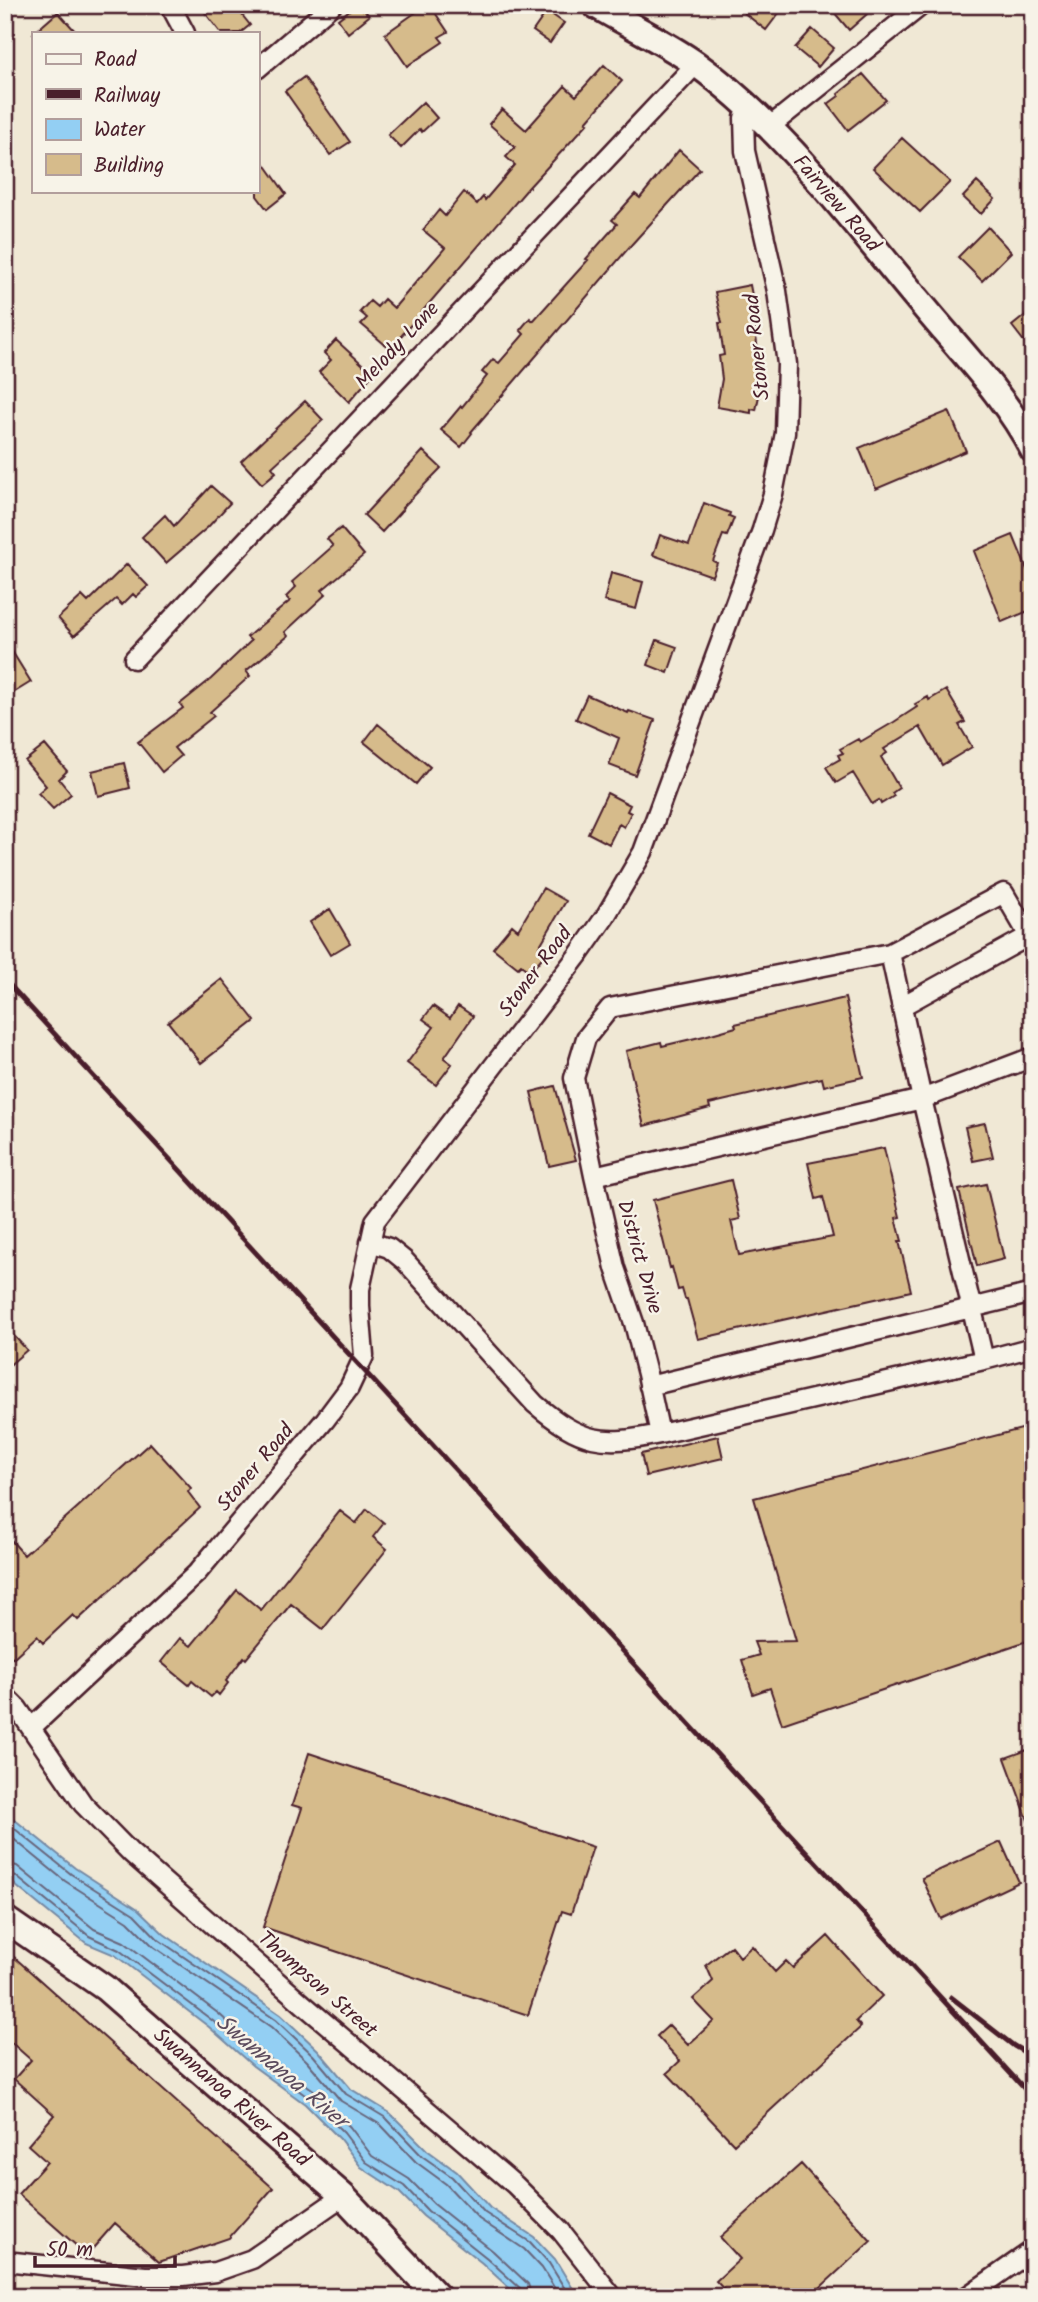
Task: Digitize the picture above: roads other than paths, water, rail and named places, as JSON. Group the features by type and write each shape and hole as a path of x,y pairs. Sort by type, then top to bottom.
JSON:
{"main road":[{"name":"Fairview Road","path":"595,5 696,64 749,108 834,200 967,358 1007,408 1032,447"},
{"name":"Swannanoa River Road","path":"5,1919 105,1988 343,2196 438,2297"}],"street":[{"path":"170,5 184,32"},
{"path":"259,67 332,5"},
{"path":"768,128 922,5"},
{"name":"Melody Lane","path":"134,659 696,64"},
{"name":"Stoner Road","path":"31,1728 197,1573 349,1388 364,1356 360,1298 376,1221 579,954 605,918 643,852 762,530 773,494 785,433 787,364 783,327 746,151 744,118 749,108"},
{"path":"594,1176 574,1078 586,1038 610,1008 890,953 1004,893 1029,936 902,1006"},
{"path":"890,953 984,1360"},
{"name":"District Drive","path":"660,1434 634,1324 615,1268 594,1176 922,1099 1033,1056"},
{"path":"370,1242 389,1248 405,1261 535,1404 554,1420 588,1438 625,1441 660,1434 1033,1348"},
{"path":"649,1386 1033,1293"},
{"name":"Thompson Street","path":"5,1696 31,1728 83,1804 131,1853 515,2185 561,2231 613,2297"},
{"path":"5,2262 145,2276 183,2276 215,2272 253,2259 343,2196"},
{"path":"966,2297 1033,2249"}],"water":[{"name":"Swannanoa River","path":"5,1812 75,1868 138,1909 164,1934 281,2015 318,2050 351,2089 390,2113 427,2150 457,2172 490,2208 534,2237 555,2259 578,2297 519,2297 482,2263 423,2216 399,2192 361,2167 339,2138 305,2104 253,2066 209,2027 115,1955 86,1943 5,1877"}],"railway":[{"path":"5,980 1033,2098"},
{"path":"951,1997 1014,2046 1033,2057"}]}
